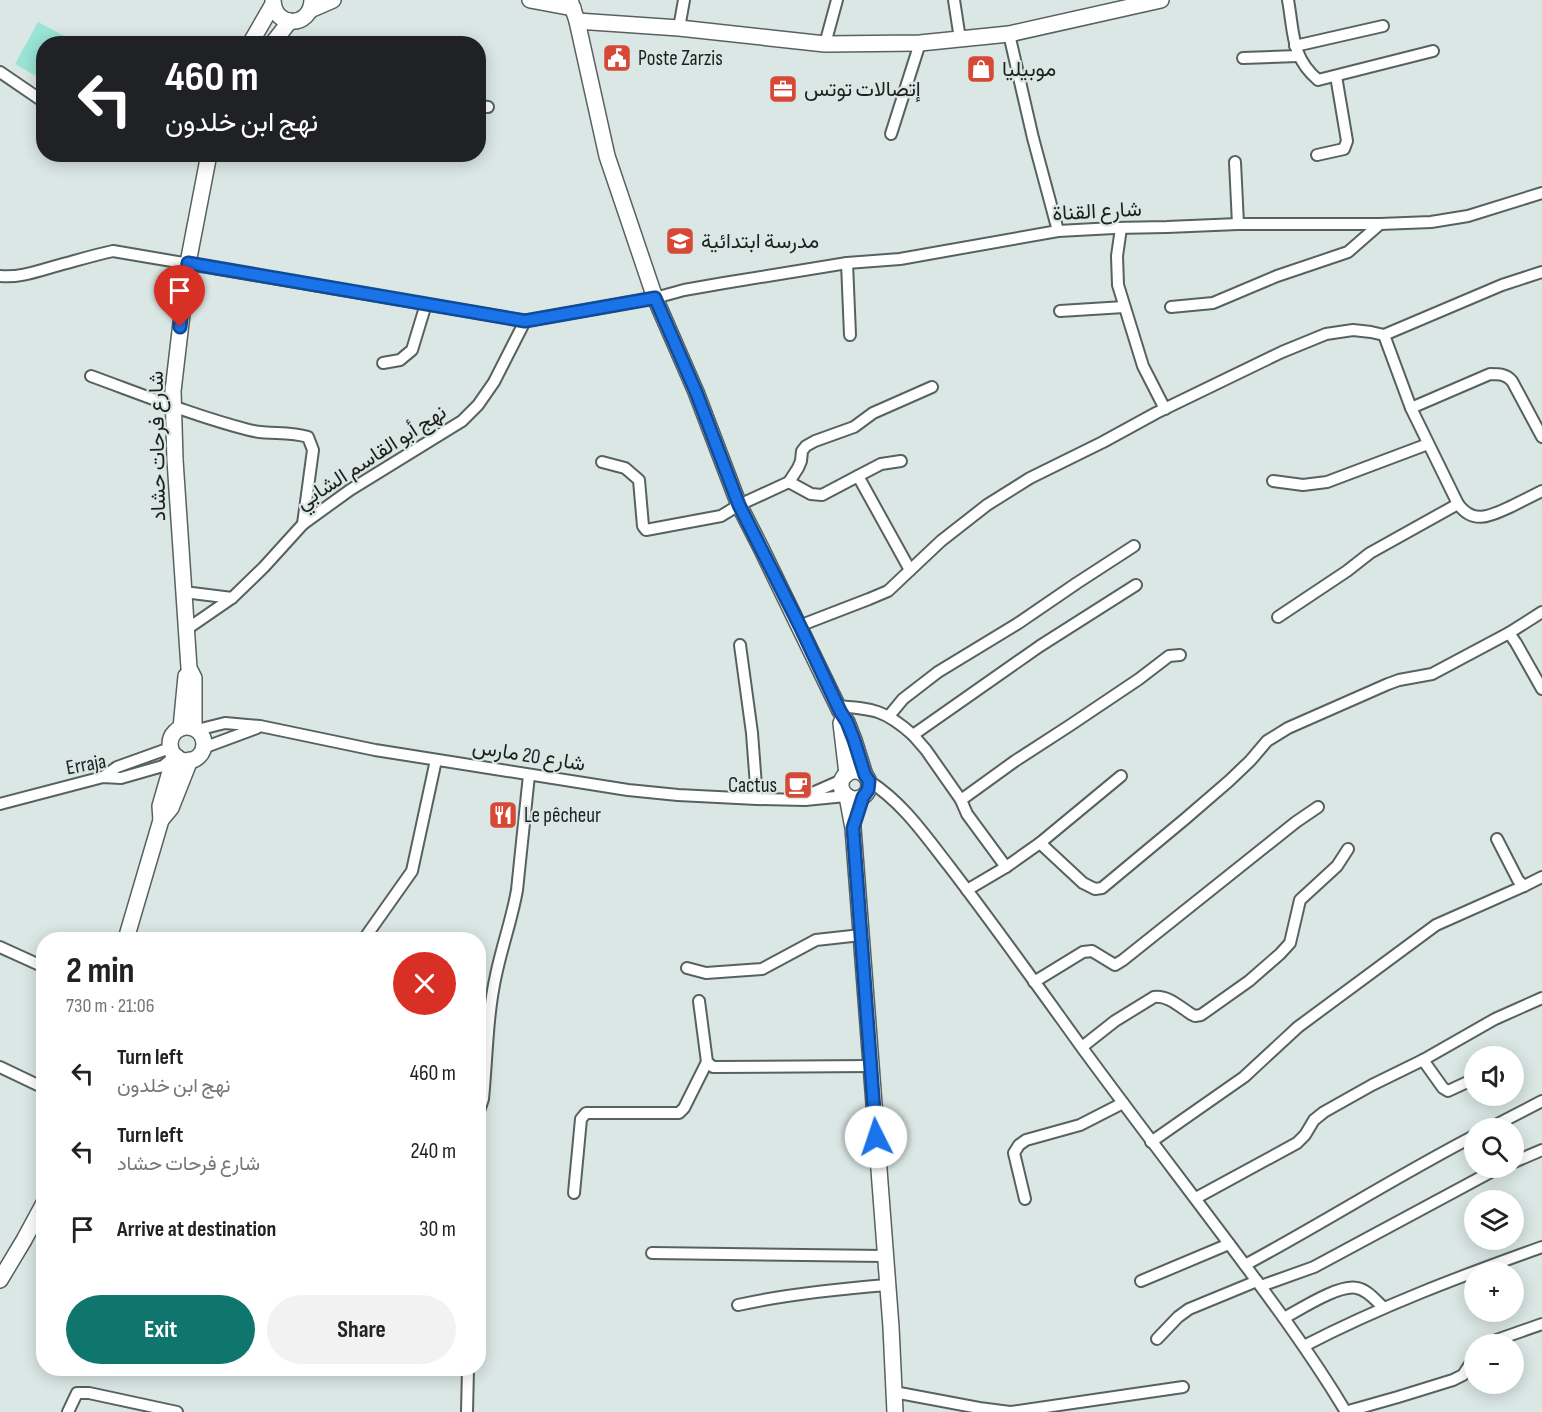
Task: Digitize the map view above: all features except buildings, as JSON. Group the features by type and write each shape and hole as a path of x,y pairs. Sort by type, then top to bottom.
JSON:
{"main road":[{"path":"273,2 278,15 290,21 304,18 311,5 333,0"},
{"path":"530,0 679,28 825,44 920,43 1009,34 1161,0"},
{"path":"254,36 273,2"},
{"path":"574,10 607,156 655,298 696,392 739,505 847,722 867,778 868,790 863,797 853,828"},
{"path":"278,36 290,21"},
{"name":"شارع فرحات حشاد","path":"190,729 194,678 189,668 175,460 173,391 188,263 207,162"},
{"path":"839,709 845,777 842,788 853,828 885,1256 894,1412"},
{"path":"128,932 161,820 160,806 169,775 178,755 171,738 176,730 190,729 203,738 203,748 198,756 178,755"},
{"path":"845,777 856,771 867,778"},
{"path":"846,796 855,799 863,797"},
{"path":"0,1280 36,1218"}],"street":[{"path":"679,28 684,0"},
{"path":"825,44 837,0"},
{"path":"954,0 960,39"},
{"path":"1288,0 1297,51 1308,72 1318,80 1433,51"},
{"path":"1243,58 1297,51 1383,26"},
{"path":"1009,34 1033,138 1058,231"},
{"path":"891,134 920,43"},
{"path":"0,72 36,97"},
{"path":"1317,154 1344,149 1347,141 1336,76"},
{"path":"1235,162 1238,224"},
{"name":"شارع القناة","path":"0,276 28,274 112,251 525,321 655,298 684,290 847,263 900,259 1058,231 1238,224 1431,222 1468,216 1542,193"},
{"path":"1171,307 1213,303 1277,276 1348,252 1380,224"},
{"path":"1121,228 1117,256 1118,285 1143,366 1165,409"},
{"path":"847,263 850,335"},
{"path":"800,626 888,591 941,542 987,505 1030,478 1282,352 1326,334 1353,330 1384,335 1502,285 1542,272"},
{"path":"383,363 400,360 412,350 426,304"},
{"path":"1060,311 1124,306"},
{"name":"نهج أبو القاسم الشابي","path":"187,629 232,598 303,524 350,490 462,420 478,405 494,382 525,321"},
{"path":"1384,335 1411,408 1463,512 1472,516 1492,516 1542,491"},
{"path":"1411,408 1490,374 1503,374 1512,381 1542,437"},
{"path":"91,376 174,406 251,430 296,433 308,437 313,450 303,524"},
{"path":"602,462 626,468 639,480 643,526 646,531 721,516 789,482 798,468 802,451 806,446 854,427 873,413 932,387"},
{"path":"1274,481 1303,485 1327,482 1428,444"},
{"path":"789,482 811,495 822,495 881,464 901,461"},
{"path":"858,476 909,570"},
{"path":"1278,617 1370,553 1458,504"},
{"path":"889,716 903,699 938,672 1017,624 1134,546"},
{"path":"913,735 1040,646 1136,585"},
{"path":"184,592 232,598"},
{"path":"1040,843 1083,883 1095,889 1102,888 1211,796 1275,735 1398,680 1432,674 1509,633 1542,612"},
{"path":"1509,633 1542,689"},
{"path":"740,645 752,733 757,799"},
{"path":"961,800 1015,761 1122,691 1169,656 1180,655"},
{"path":"839,709 868,709 889,716 913,735 961,800 968,814 1005,867"},
{"name":"شارع 20 مارس","path":"190,729 225,723 260,726 375,750 627,790 757,799 817,800 846,796"},
{"path":"203,748 260,726"},
{"name":"Erraja","path":"0,804 103,777 117,767 178,755"},
{"path":"369,932 412,871 436,760"},
{"path":"486,1064 495,976 517,890 529,775"},
{"path":"967,890 1040,843 1120,776"},
{"name":"شارع 20 مارس","path":"795,800 845,777"},
{"path":"867,778 903,808 967,890 1151,1142 1259,1283 1304,1346 1346,1412 1453,1380 1464,1373"},
{"path":"1034,982 1083,952 1092,951 1115,965 1279,835 1318,807"},
{"path":"1497,839 1518,880 1524,886"},
{"path":"1082,1047 1154,997 1160,996 1191,1014 1201,1015 1249,981 1290,943 1300,900 1337,866 1348,849"},
{"path":"1151,1142 1244,1077 1298,1027 1436,925 1542,877"},
{"path":"687,968 706,973 762,969 816,940 861,934"},
{"path":"0,947 36,963"},
{"path":"1196,1198 1297,1143 1314,1120 1324,1112 1372,1085 1424,1060 1494,1019 1542,998"},
{"path":"574,1193 581,1119 586,1113 679,1113 684,1108 707,1062 699,1000"},
{"path":"1424,1060 1443,1088 1448,1091 1464,1084"},
{"path":"707,1062 713,1067 871,1066"},
{"path":"0,1067 36,1084"},
{"path":"1509,1118 1542,1101"},
{"path":"1025,1199 1014,1153 1018,1145 1026,1140 1080,1125 1123,1103"},
{"path":"1245,1265 1464,1141"},
{"path":"1524,1158 1542,1150"},
{"path":"1157,1339 1189,1309 1259,1283 1314,1267 1480,1178"},
{"path":"1141,1281 1229,1244"},
{"path":"1304,1346 1383,1307 1444,1282 1542,1247"},
{"path":"652,1253 885,1256"},
{"path":"738,1305 774,1297 832,1289 887,1285"},
{"path":"1284,1318 1335,1291 1350,1287 1366,1291 1383,1307"},
{"path":"1514,1334 1542,1324"},
{"path":"467,1412 468,1376"},
{"path":"894,1392 1010,1412 1183,1387"},
{"path":"68,1412 77,1393 89,1393 177,1412"}],"green space":[{"path":"38,22 65,36 36,36 36,76 15,64"}],"place":[{"name":"Poste Zarzis","path":"617,58"},
{"name":"موبيليا","path":"981,69"},
{"name":"إتصالات توتس","path":"783,89"},
{"name":"مدرسة ابتدائية","path":"680,241"},
{"name":"Cactus","path":"798,785"},
{"name":"Le pêcheur","path":"503,815"}],"route":[{"path":"180,327 188,263 525,321 655,298 696,392 739,505 847,722 869,781 868,790 863,797 853,828 876,1137"}]}
